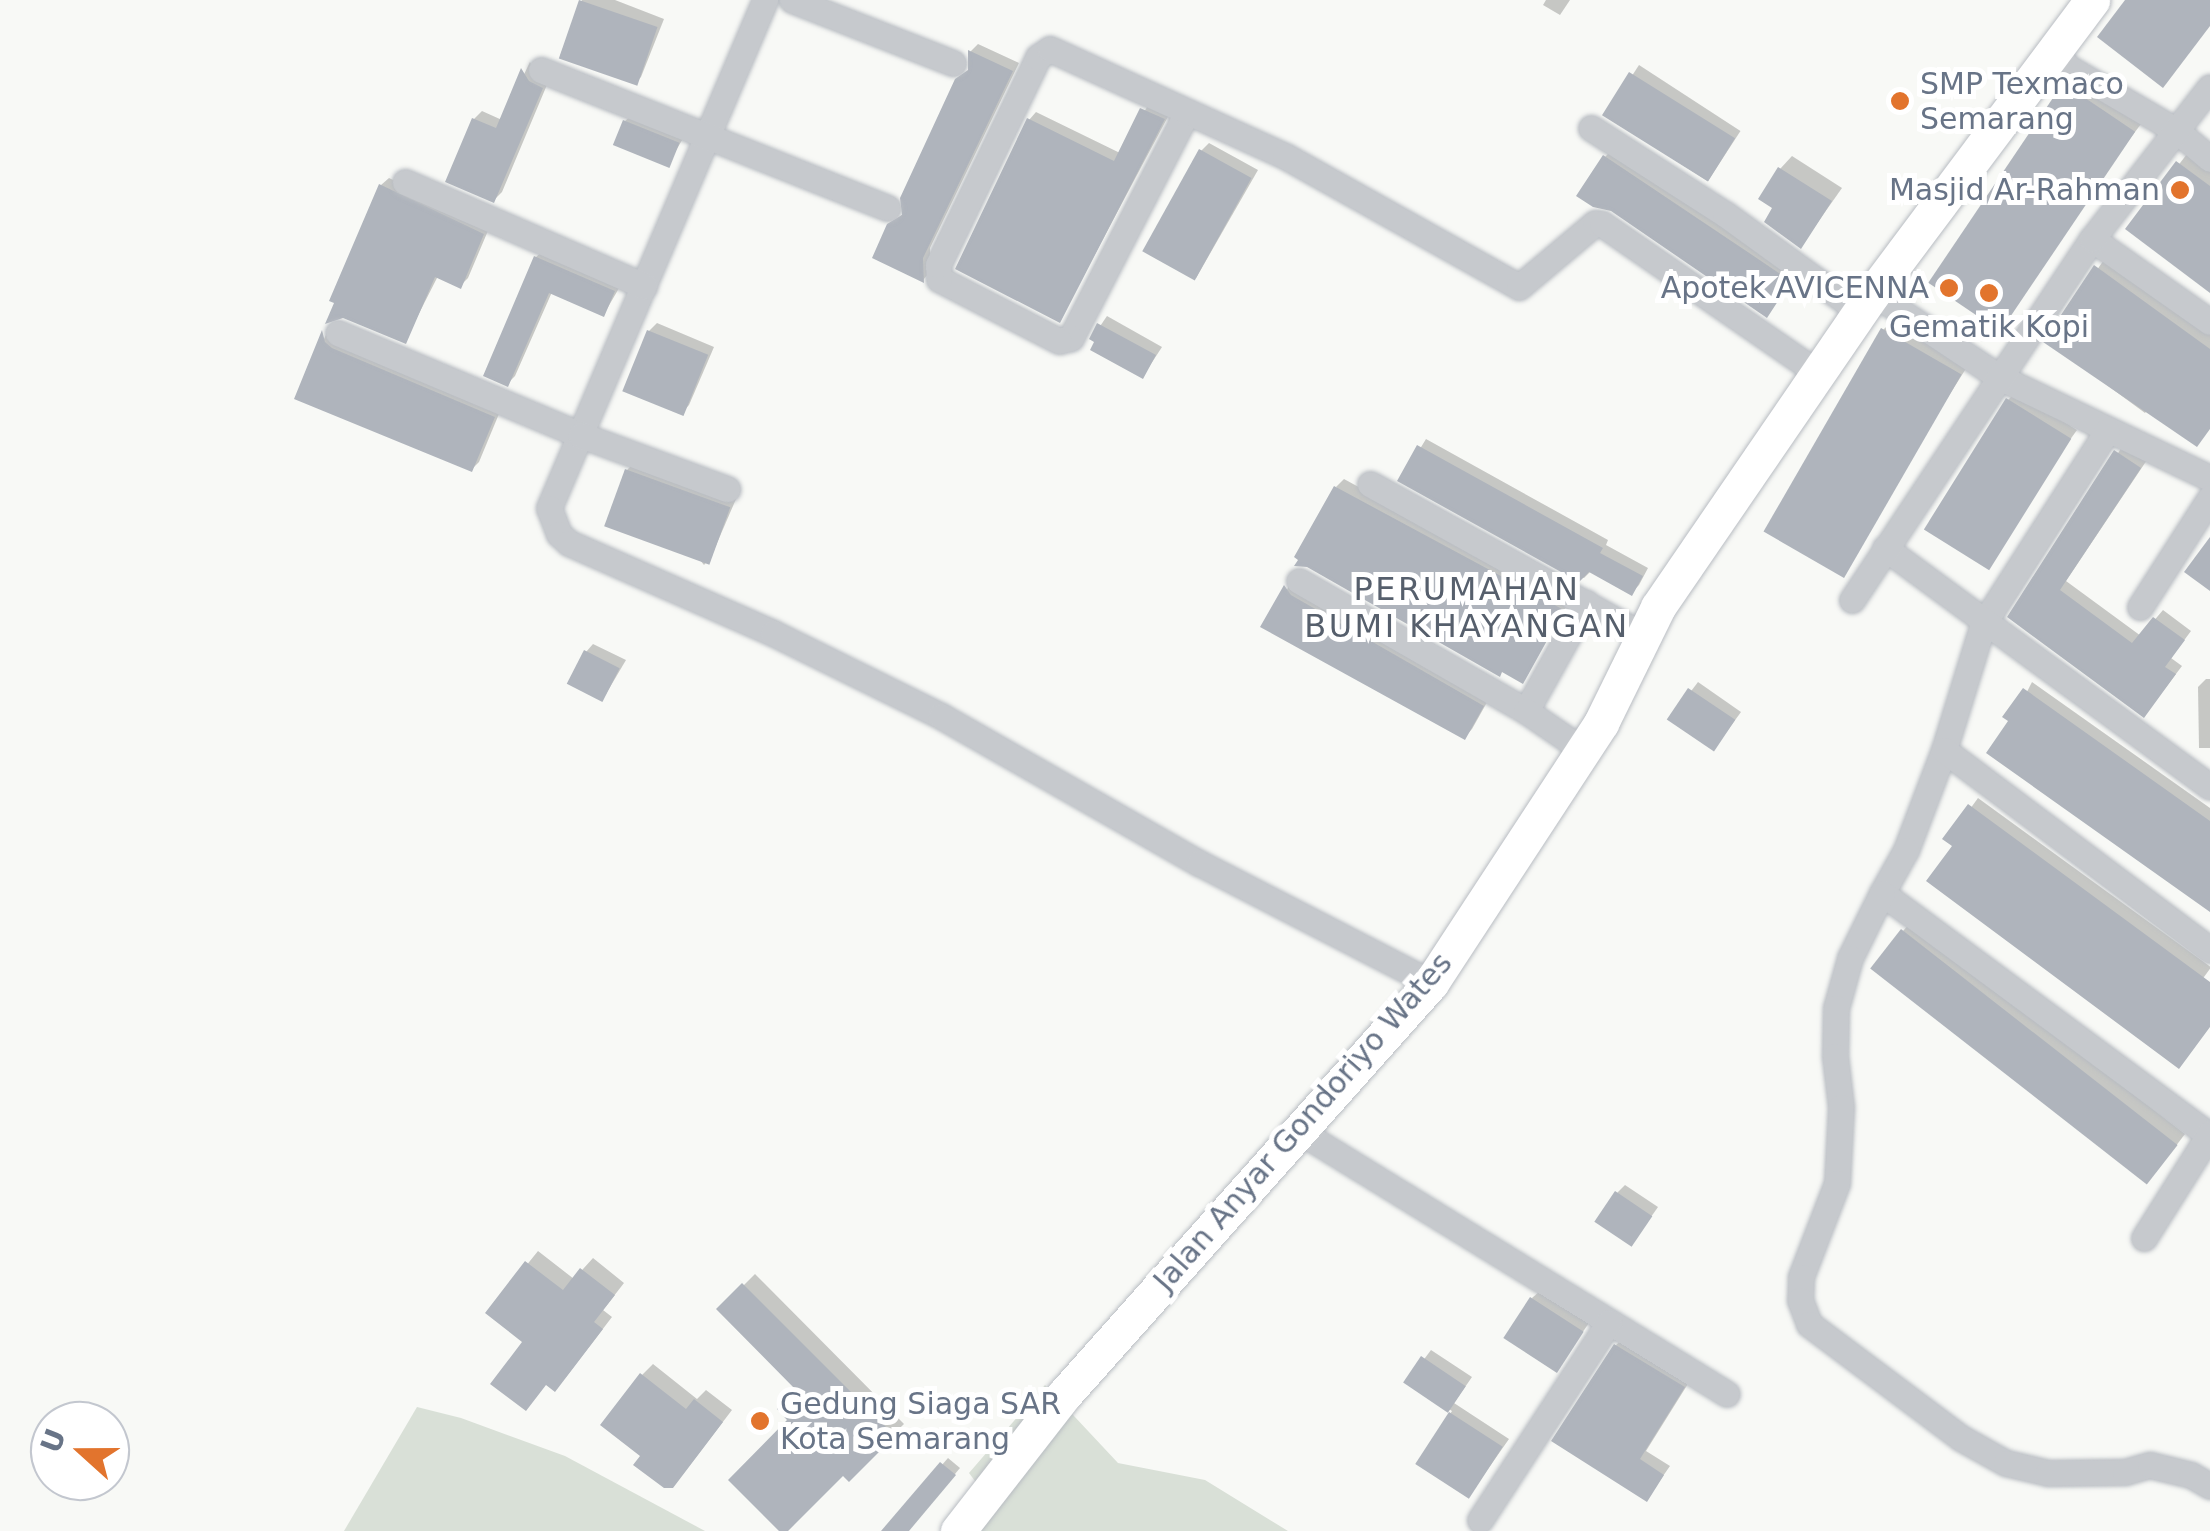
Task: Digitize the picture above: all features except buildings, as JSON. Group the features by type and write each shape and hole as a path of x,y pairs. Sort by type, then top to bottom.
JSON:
{"street":[{"path":"765,0 548,508 551,522 569,543 773,634 941,716 1198,863 1432,984"},
{"path":"792,0 952,63"},
{"name":"Jalan Anyar Gondoriyo Wates","path":"958,1531 1063,1396 1432,984 1582,750 1642,635 1868,303 2092,0"},
{"path":"1186,114 1071,338 1059,341 939,279 938,265 1042,52 1050,49 1284,156 1519,287 1595,223 1602,224 1820,375"},
{"path":"2053,52 2069,68 2177,131 2210,159"},
{"path":"541,70 887,208"},
{"path":"1852,600 2092,239 2210,86"},
{"path":"1590,128 1868,303 1999,377 2210,478"},
{"path":"405,182 644,286"},
{"path":"2092,239 2210,322"},
{"path":"338,334 581,435 727,488"},
{"path":"2107,432 1983,624 1944,750 1906,850 1850,958 1836,1008 1835,1056 1841,1107 1838,1183 1801,1277 1800,1300 1809,1324 1961,1438 2006,1463 2048,1473 2126,1472 2150,1465 2191,1475 2210,1486"},
{"path":"1370,484 1642,635"},
{"path":"2140,607 2210,498"},
{"path":"1885,548 1983,624 2210,787"},
{"path":"1300,581 1391,638 1526,711 1582,750"},
{"path":"1526,711 1586,603"},
{"path":"1944,750 2210,950"},
{"path":"2170,757 2210,759"},
{"path":"1882,893 2210,1134 2144,1238"},
{"path":"1299,1131 1727,1394"},
{"path":"1480,1520 1609,1322"}],"shaded area":[{"path":"1045,1385 1118,1463 1205,1480 1288,1531 943,1531 981,1489 969,1473"},
{"path":"417,1407 461,1418 565,1456 705,1531 344,1531"}],"place":[{"name":"SMP Texmaco Semarang","path":"1900,101"},
{"name":"Masjid Ar-Rahman","path":"2180,190"},
{"name":"Apotek AVICENNA","path":"1949,288"},
{"name":"Gematik Kopi","path":"1989,293"},
{"name":"Gedung Siaga SAR Kota Semarang","path":"760,1421"}],"district":[{"name":"PERUMAHAN BUMI KHAYANGAN","path":"1467,608"}]}
